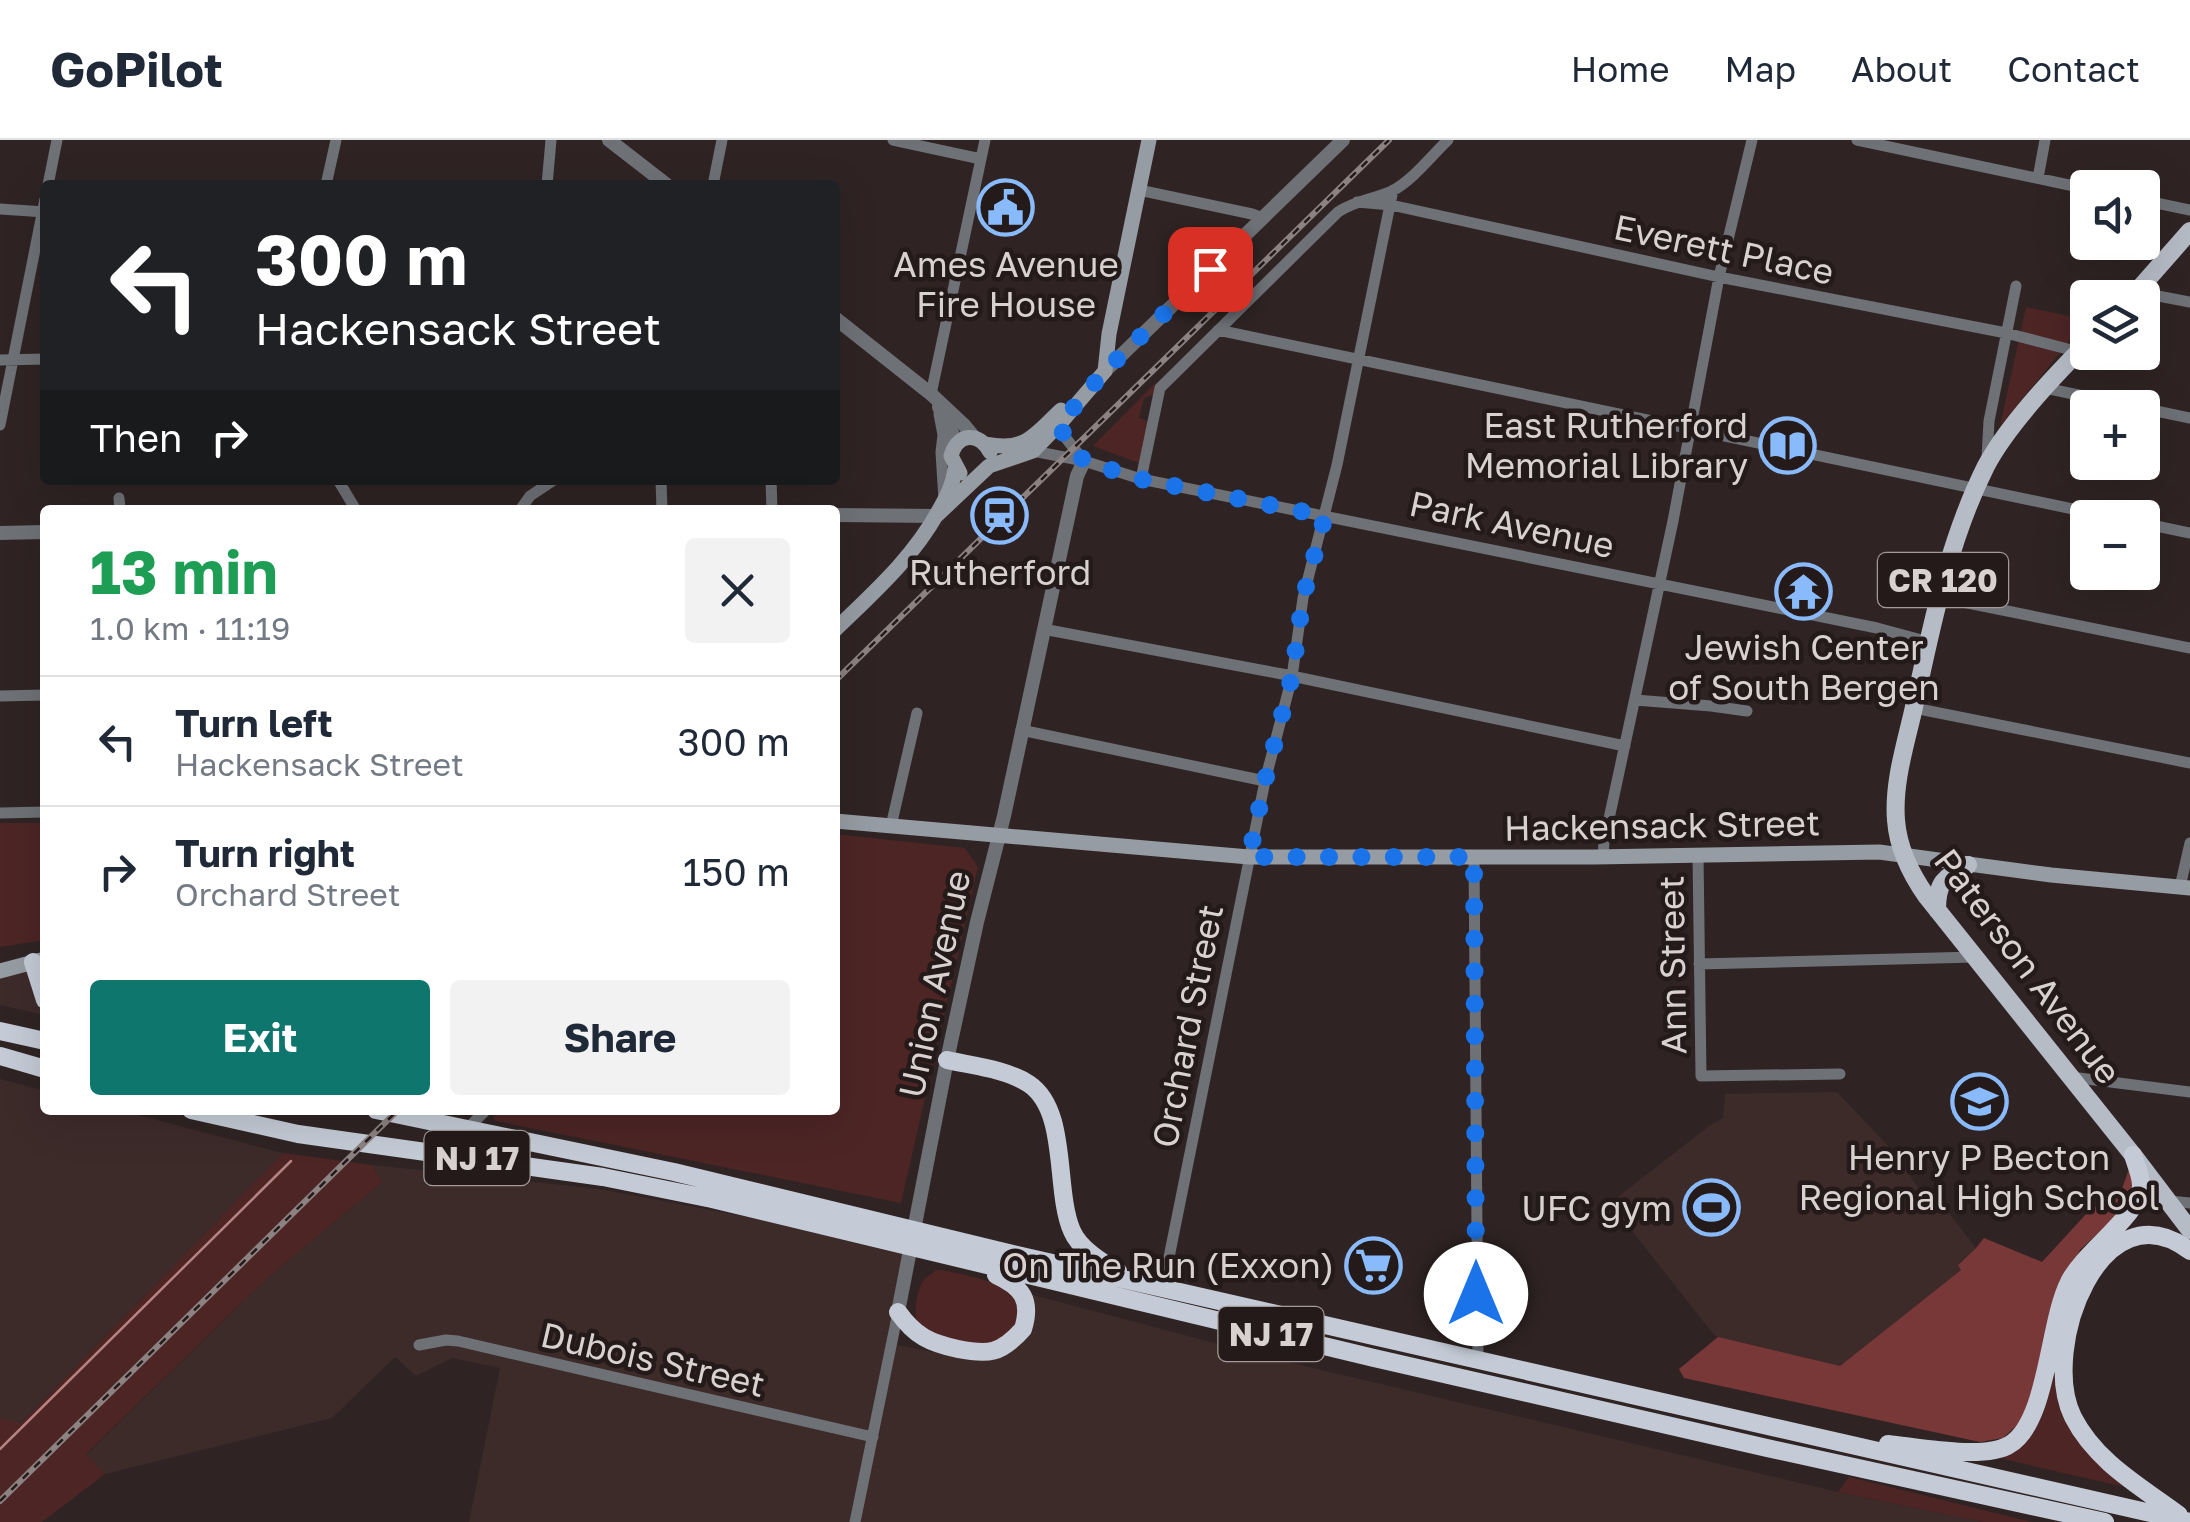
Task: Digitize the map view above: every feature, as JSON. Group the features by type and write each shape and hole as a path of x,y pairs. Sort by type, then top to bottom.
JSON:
{"highway":[{"path":"0,1031 40,1040"},
{"path":"0,1056 40,1067"},
{"path":"947,1060 1000,1072 1031,1085 1048,1107 1063,1200 1073,1234 1102,1263 1141,1282"},
{"name":"NJ 17","path":"213,1115 298,1134 603,1176 790,1218 1141,1282 2188,1521"},
{"name":"NJ 17","path":"398,1115 674,1172 913,1239 974,1264 2068,1517 2105,1522"},
{"path":"1816,1438 1984,1452 2017,1440 2034,1413 2070,1280 2093,1248 2133,1209 2139,1198 2141,1184 2134,1155"},
{"path":"2188,1521 2101,1456 2084,1437 2071,1413 2062,1368 2074,1304 2088,1276 2107,1254 2124,1241 2146,1234 2166,1238 2190,1251"},
{"path":"898,1312 908,1326 932,1343 985,1354 1002,1348 1023,1330 1023,1292 1012,1282 974,1264"}],"main road":[{"path":"1105,371 1028,447 960,440 951,456 956,469 964,476 983,471 1028,447 1058,426 1105,371 1108,334 1149,140"},
{"path":"2147,280 2190,231"},
{"name":"Paterson Avenue","path":"2070,361 1986,466 1968,502 1938,597 1896,790 1896,818 1904,856 1936,910 2190,1230"},
{"path":"940,509 983,471 991,456 979,440"},
{"path":"840,625 920,542 952,485 956,469"},
{"name":"Hackensack Street","path":"840,821 1249,857 1879,852 2185,888"},
{"path":"1936,910 1937,889 1968,865"},
{"path":"0,971 39,960"}],"street":[{"path":"49,180 57,140"},
{"path":"327,180 336,140"},
{"path":"547,180 551,140"},
{"path":"609,140 657,180"},
{"path":"713,180 722,140"},
{"path":"893,140 981,158"},
{"path":"840,515 940,509 943,434 934,399 985,140"},
{"path":"1105,371 1343,140"},
{"path":"1140,479 1160,388 1338,212 1393,190 1448,140"},
{"path":"1604,857 1719,277 1752,140"},
{"path":"1858,140 2070,185"},
{"path":"2038,178 2044,140"},
{"path":"1139,190 1263,218"},
{"name":"Orchard Street","path":"1163,1287 1265,781 1292,676 1303,598 1325,516 1393,190"},
{"name":"Everett Place","path":"1357,202 1391,205 1719,277 2070,345"},
{"path":"2160,204 2190,210"},
{"path":"0,209 40,208"},
{"path":"0,425 6,360 40,224"},
{"path":"1986,466 1989,421 2016,286"},
{"path":"2160,298 2190,302"},
{"path":"840,322 979,440"},
{"path":"1218,330 2070,508"},
{"path":"6,360 40,360"},
{"path":"2045,388 2070,393"},
{"path":"934,399 950,430 953,448"},
{"path":"2160,412 2190,418"},
{"path":"1058,426 1084,461"},
{"name":"Park Avenue","path":"1028,447 1140,479 1877,628 1929,642"},
{"name":"Union Avenue","path":"855,1522 947,1060 1077,476 1084,461"},
{"path":"524,505 546,485"},
{"path":"2160,527 2190,533"},
{"path":"0,534 40,532"},
{"path":"1938,597 2190,648"},
{"path":"1043,629 1625,746"},
{"path":"0,696 40,695"},
{"path":"1635,700 1747,712"},
{"path":"1914,708 2190,763"},
{"path":"891,826 917,713"},
{"path":"1021,730 1265,781"},
{"path":"0,814 40,812"},
{"path":"2185,888 2190,843"},
{"name":"Ann Street","path":"1698,854 1701,1076 1840,1074"},
{"path":"1474,857 1478,1358"},
{"path":"1699,964 1976,957"},
{"path":"2071,1077 2190,1092"},
{"path":"466,1130 481,1115"},
{"path":"2168,1201 2190,1203"},
{"name":"Dubois Street","path":"419,1345 458,1341 873,1438"}],"shaded area":[{"path":"2026,307 2070,316 2070,341 2000,426"},
{"path":"1155,383 1155,394 1144,398 1139,418 1148,421 1139,463 1093,446"},
{"path":"0,823 40,823 40,941 0,947"},
{"path":"840,835 965,848 978,867 901,1203 496,1121 493,1117 840,1115"},
{"path":"40,964 40,1014 0,1005 0,976"},
{"path":"0,1079 40,1090 40,1115 138,1115 283,1153 21,1423 0,1422"},
{"path":"1837,1092 1892,1150 1933,1209 1941,1203 1976,1248 1958,1264 1961,1270 1833,1368 1727,1342 1714,1335 1610,1203 1723,1118 1725,1094"},
{"path":"283,1153 372,1165 382,1182 266,1279 86,1454 105,1474 42,1522 0,1522 0,1418 21,1423"},
{"path":"372,1165 600,1189 911,1248 896,1345 981,1361 999,1358 1026,1293 1275,1359 1838,1492 1983,1522 469,1522 500,1368 452,1358 416,1376 395,1357 332,1418 105,1474 86,1455 266,1279 382,1182"},
{"path":"2130,1166 2137,1186 2125,1208 2080,1250 2060,1292 2027,1416 2003,1438 1980,1442 1684,1378 1679,1369 1718,1337 1840,1366 1961,1270 1958,1265 1984,1238 2042,1262 2088,1212 2122,1189"},
{"path":"936,1270 987,1281 1011,1295 1017,1305 1017,1318 1010,1335 983,1347 931,1336 917,1324 919,1290"},
{"path":"2058,1360 2062,1389 2125,1487 1990,1456 2022,1444 2032,1434 2045,1408"},
{"path":"1849,1477 2032,1522 1983,1522 1838,1492"}],"waterway":[{"path":"0,1449 291,1161"}],"railway":[{"path":"840,676 1389,140"},
{"path":"0,1501 393,1115"}],"place":[{"name":"Ames Avenue Fire House","path":"1006,208"},
{"name":"East Rutherford Memorial Library","path":"1787,445"},
{"name":"Rutherford","path":"1000,516"},
{"name":"Jewish Center of South Bergen","path":"1804,591"},
{"name":"Henry P Becton Regional High School","path":"1979,1101"},
{"name":"UFC gym","path":"1711,1208"},
{"name":"On The Run (Exxon)","path":"1373,1265"}],"route":[{"path":"1210,269 1105,371 1058,426 1084,461 1140,479 1325,516 1303,598 1292,676 1249,857 1474,857 1476,1294"}]}
